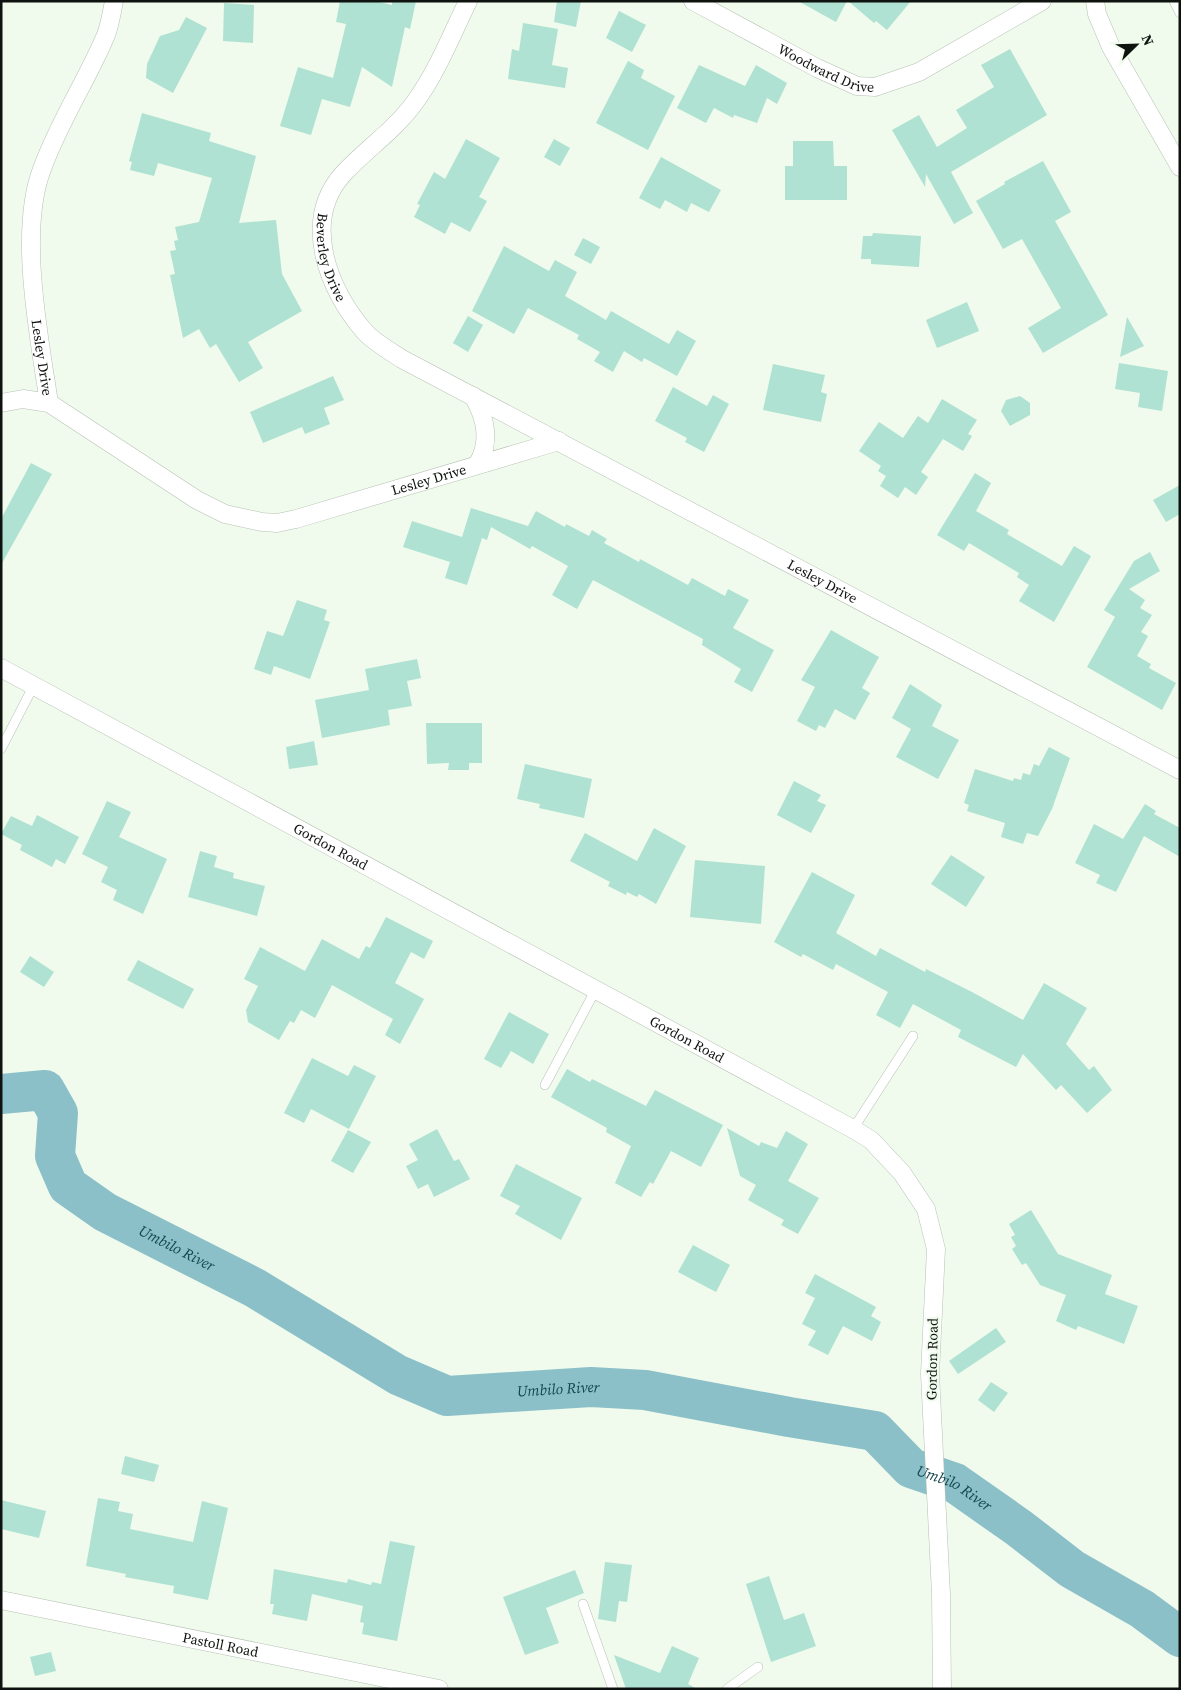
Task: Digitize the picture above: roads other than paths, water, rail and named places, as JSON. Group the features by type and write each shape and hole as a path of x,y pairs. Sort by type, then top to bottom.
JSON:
{"street":[{"name":"Lesley Drive","path":"114,1 107,33 58,130 41,170 34,194 31,218 31,259 48,403 197,500 225,514 245,520 277,523 559,441 1180,770"},
{"name":"Beverley Drive","path":"468,1 416,101 395,126 342,176 324,205 321,232 327,266 342,298 366,333 402,359 559,441"},
{"name":"Woodward Drive","path":"693,1 817,68 857,86 875,87 919,72 1042,1"},
{"path":"1095,1 1097,14 1111,47 1180,168"},
{"path":"473,396 485,422 486,441 483,455 477,465"},
{"path":"1,403 22,399 48,403"},
{"name":"Gordon Road","path":"1,668 854,1129 871,1140 902,1173 926,1209 936,1249 930,1374 941,1594 942,1689"},
{"name":"Pastoll Road","path":"1,1600 440,1689"}],"lane":[{"path":"1174,1 1180,13"},
{"path":"1,749 34,685"},
{"path":"545,1085 596,988"},
{"path":"854,1129 913,1036"},
{"path":"583,1604 613,1689"},
{"path":"727,1689 758,1667"}],"waterway":[{"name":"Umbilo River","path":"1,1094 45,1090 58,1113 55,1156 68,1186 105,1212 255,1288 398,1375 447,1396 591,1387 645,1390 875,1431 911,1468 955,1483 1019,1528 1072,1569 1142,1609 1180,1637"}]}
